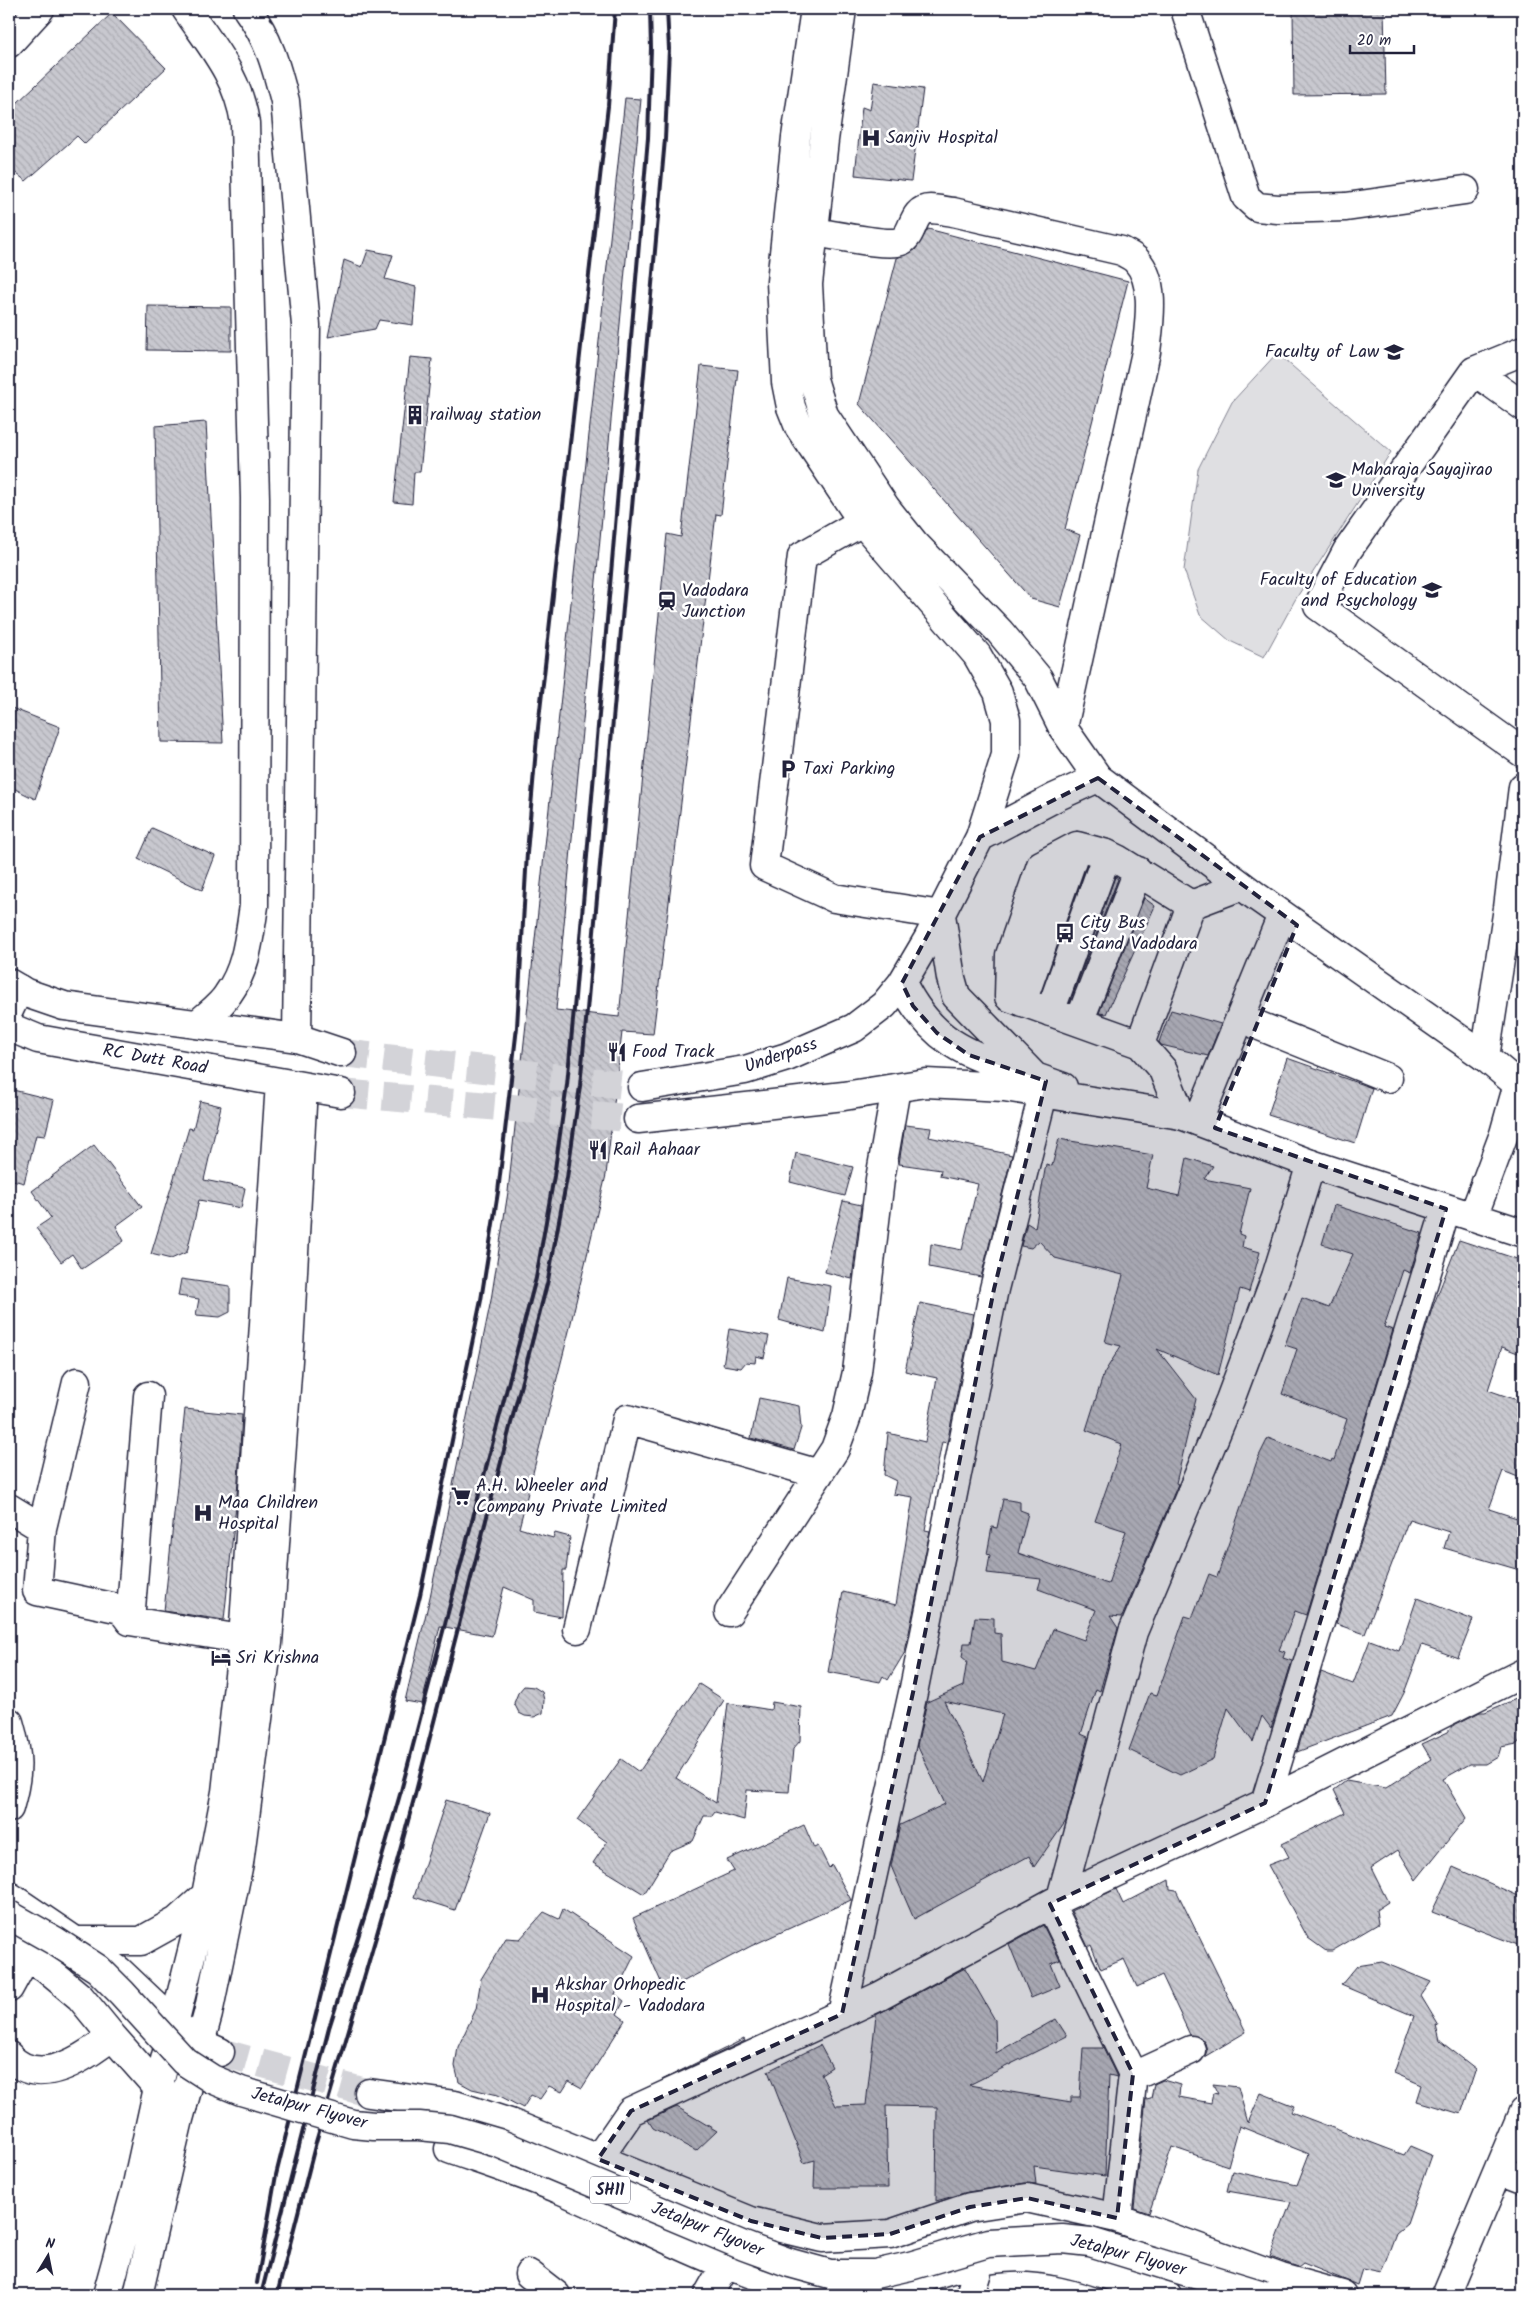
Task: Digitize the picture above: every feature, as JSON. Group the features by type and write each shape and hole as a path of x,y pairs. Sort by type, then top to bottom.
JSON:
{"street":[{"path":"9,43 40,9"},
{"path":"186,9 233,79 242,101 244,116 254,498 254,906 245,961 238,977 228,996 198,1024"},
{"path":"247,9 262,30 277,71 285,101 306,324 297,1038"},
{"name":"Underpass","path":"642,1087 744,1070 787,1057 854,1028 884,1005 902,983 941,915 980,838 1006,755 1006,720 998,692 977,655 893,560 863,522 799,428 791,407 786,382 781,282 796,137 815,9"},
{"path":"842,9 824,140 808,284 808,315 813,379 824,415 886,508 914,543 1000,632 1038,678 1063,728 1098,778 1241,886 1485,1057 1520,1087 1472,1217"},
{"path":"1185,9 1246,198 1256,207 1278,209 1346,207 1465,190"},
{"path":"814,232 882,242 900,242 909,235 914,220 921,211 928,208 1122,251 1136,260 1145,276 1150,316 1146,352 1063,728"},
{"path":"1523,351 1474,372 1347,551 1318,606 1523,753"},
{"path":"1474,372 1523,406"},
{"path":"886,508 802,556 764,866 834,898 941,915 951,978 956,996 1039,1085"},
{"path":"980,838 1056,797 1098,778"},
{"path":"1485,1057 1508,908 1523,787"},
{"path":"1191,905 1138,871 1107,854 1077,846 1042,865 1010,955 1009,996 1140,1044 1163,1070 1198,1121"},
{"path":"1050,1012 1107,854"},
{"path":"1079,1022 1138,871"},
{"path":"1140,1044 1191,905 1241,886"},
{"path":"1198,1121 1257,1025 1290,920"},
{"path":"1198,1121 1290,920"},
{"path":"902,983 913,1006 937,1033 970,1054 1039,1085 1112,1104 1198,1121 1311,1164 1446,1209 1523,1232"},
{"path":"12,994 64,1006 297,1038 342,1053"},
{"path":"1257,1025 1388,1078"},
{"name":"RC Dutt Road","path":"9,1027 38,1039 292,1085"},
{"path":"638,1119 926,1083 1004,1087 1039,1085"},
{"path":"138,2295 183,2105 210,2048 208,2014 239,1864 276,1345 292,1085 341,1093"},
{"path":"842,2014 914,1688 994,1289 1039,1085"},
{"path":"729,1612 835,1449 847,1416 857,1372 880,1179 896,1088"},
{"path":"1117,2218 1133,2074 1056,1901 1133,1632 1233,1391 1276,1277 1311,1164"},
{"path":"1265,1803 1446,1209"},
{"path":"78,1382 42,1528 37,1591 121,1609 130,1621 255,1641"},
{"path":"130,1621 148,1396"},
{"path":"577,1629 626,1419 819,1474"},
{"path":"9,1508 42,1528"},
{"path":"108,2295 136,2189 158,2088 206,1895 255,1641"},
{"path":"598,2159 630,2111 880,1996 1056,1901 1265,1803 1523,1673"},
{"path":"9,1722 17,1751 16,1773 9,1808"},
{"path":"74,1942 141,1941 177,1921 206,1895"},
{"path":"9,1896 74,1942 118,1970 175,2024 210,2048"},
{"name":"Jetalpur Flyover","path":"9,1915 54,1941 98,1970 158,2031 184,2061 220,2082 242,2092 353,2124 419,2126 468,2133 498,2143 744,2246 790,2263 830,2274 875,2274 910,2266 988,2243 1062,2239 1090,2242 1263,2295"},
{"path":"9,1988 18,1952 45,1968 80,1997 158,2088 183,2105"},
{"path":"9,2056 28,2068 44,2070 68,2066 87,2056 112,2036"},
{"path":"1133,2074 1141,2073 1191,2050"},
{"path":"369,2093 454,2105 510,2123 751,2221 822,2238 890,2234 970,2206 1027,2198 1117,2218 1282,2278 1342,2295"},
{"path":"1446,2295 1511,2174 1523,2112"},
{"path":"449,2149 558,2189 745,2273 795,2286 840,2293 864,2293 980,2262 1025,2256 1068,2264 1167,2295"},
{"path":"708,2295 751,2221"},
{"path":"970,2295 980,2262"},
{"path":"529,2274 556,2295"}],"highlighted area":[{"path":"1098,778 1297,925 1215,1128 1446,1209 1265,1803 1050,1904 1133,2074 1117,2218 1027,2198 970,2207 890,2234 822,2238 751,2221 598,2159 631,2111 842,2014 914,1688 994,1289 1046,1081 969,1055 937,1033 913,1006 902,983 980,837"}],"shaded area":[{"path":"1277,353 1391,452 1295,600 1264,657 1230,641 1200,615 1184,570 1198,469 1232,402"}],"building":[{"path":"1293,9 1384,9 1386,94 1294,95"},
{"path":"112,13 166,68 85,144 77,136 26,181 9,168 9,96 17,103"},
{"path":"874,82 923,89 911,181 855,175 862,107 870,110"},
{"path":"625,98 641,99 556,1010 619,1017 667,534 681,537 701,366 738,370 721,515 716,514 653,1034 622,1032 606,1175 519,1528 553,1538 555,1533 570,1537 566,1570 563,1570 562,1617 534,1612 534,1600 504,1587 492,1636 440,1626 422,1704 405,1701 430,1597 491,1300 508,1192"},
{"path":"928,229 1128,281 1065,529 1080,535 1060,607 1031,599 859,404 897,258 915,250"},
{"path":"368,250 393,255 385,279 416,287 413,325 379,320 375,329 328,337 344,260 362,267"},
{"path":"148,306 231,307 231,351 147,350"},
{"name":"railway station","path":"410,357 432,359 420,472 414,472 412,504 394,502"},
{"path":"206,422 223,743 161,742 155,426"},
{"path":"9,707 60,727 35,799 9,786"},
{"path":"152,828 215,856 202,890 138,859"},
{"path":"1115,877 1118,879 1072,996"},
{"name":"City Bus Stand Vadodara","path":"1144,898 1155,906 1106,1014 1099,1013"},
{"path":"1171,1010 1221,1024 1208,1056 1161,1045 1159,1042"},
{"path":"1287,1058 1372,1088 1355,1143 1268,1115"},
{"path":"9,1089 54,1100 45,1136 36,1135 24,1183 9,1179"},
{"path":"200,1101 221,1106 204,1180 245,1188 241,1208 199,1200 187,1252 171,1259 151,1254 189,1128 193,1129"},
{"path":"905,1125 931,1128 929,1137 1012,1155 981,1277 929,1267 931,1244 962,1250 978,1184 940,1176 941,1170 899,1164"},
{"path":"1059,1139 1153,1155 1146,1188 1179,1196 1187,1158 1213,1166 1204,1179 1250,1188 1239,1234 1244,1236 1242,1247 1260,1252 1249,1292 1240,1289 1218,1375 1157,1349 1196,1399 1176,1483 1178,1484 1122,1617 1110,1616 1118,1628 1100,1691 1096,1689 1081,1734 1088,1737 1066,1821 1034,1867 1029,1856 914,1919 891,1866 900,1825 945,1804 917,1745 927,1702 963,1686 967,1661 962,1657 964,1643 971,1643 975,1617 994,1618 994,1633 1001,1634 1002,1662 1036,1671 1053,1629 1084,1640 1096,1610 1038,1589 1041,1579 987,1573 990,1555 987,1554 992,1527 997,1528 1003,1499 1020,1502 1020,1510 1028,1513 1018,1553 1108,1584 1126,1531 1095,1521 1122,1444 1086,1430 1104,1373 1121,1346 1105,1342 1123,1275 1055,1258 1039,1241 1031,1248 1021,1246 1027,1223 1035,1228 1046,1164 1052,1166","holes":["944,1701 1003,1714 983,1782"]},
{"path":"94,1145 142,1207 116,1226 124,1241 82,1269 72,1254 61,1262 36,1228 51,1218 32,1191"},
{"path":"796,1153 853,1167 845,1196 790,1182"},
{"path":"843,1201 861,1205 852,1279 825,1272"},
{"path":"1334,1205 1422,1233 1410,1273 1403,1270 1384,1327 1393,1330 1306,1615 1295,1611 1279,1650 1285,1652 1283,1658 1292,1661 1271,1728 1262,1716 1253,1742 1228,1708 1213,1759 1180,1775 1129,1750 1150,1693 1157,1695 1185,1616 1192,1618 1209,1574 1217,1577 1258,1458 1268,1438 1331,1462 1332,1459 1334,1460 1347,1419 1282,1394 1297,1349 1285,1345 1302,1298 1329,1308 1353,1254 1322,1244"},
{"path":"1459,1240 1523,1261 1523,1355 1502,1347 1488,1390 1523,1402 1523,1479 1503,1471 1489,1509 1523,1520 1523,1571 1444,1548 1449,1532 1409,1519 1365,1634 1336,1624 1432,1309"},
{"path":"787,1278 831,1286 825,1333 779,1320"},
{"path":"181,1279 230,1286 230,1312 220,1317 196,1315 199,1299 178,1296"},
{"path":"920,1303 973,1314 947,1443 942,1442 925,1530 930,1531 905,1652 888,1680 883,1676 880,1682 828,1672 843,1592 896,1605 913,1497 893,1494 896,1481 884,1475 888,1433 925,1442 937,1378 905,1371"},
{"path":"729,1329 769,1336 764,1358 756,1356 755,1363 746,1362 741,1368 723,1365"},
{"path":"759,1398 799,1406 801,1428 794,1450 751,1438"},
{"path":"185,1409 242,1415 237,1495 224,1620 164,1611"},
{"path":"1417,1598 1473,1620 1458,1658 1422,1645 1404,1693 1392,1716 1297,1752 1321,1672 1353,1684 1370,1640 1399,1651"},
{"path":"699,1684 724,1700 676,1778 716,1803 728,1703 771,1710 772,1702 801,1707 800,1741 793,1749 789,1792 747,1790 744,1820 715,1812 712,1816 704,1816 693,1841 670,1851 644,1894 593,1863 607,1842 577,1820 621,1759 639,1772"},
{"path":"524,1686 534,1687 542,1692 544,1700 543,1713 534,1717 519,1713 514,1703 518,1693"},
{"path":"1516,1699 1523,1716 1523,1737 1517,1744 1501,1747 1498,1757 1486,1764 1470,1764 1443,1779 1466,1818 1416,1880 1398,1850 1371,1868 1388,1902 1376,1910 1378,1924 1332,1951 1326,1951 1308,1938 1268,1865 1289,1857 1282,1844 1345,1813 1334,1790 1346,1781 1386,1788 1431,1759 1422,1744 1448,1732 1452,1726 1480,1712 1485,1712"},
{"path":"446,1800 490,1813 455,1910 414,1897"},
{"path":"804,1825 814,1848 818,1846 829,1868 832,1865 851,1900 751,1946 665,1991 633,1918 734,1871 727,1860"},
{"path":"1453,1867 1523,1898 1523,1947 1432,1912"},
{"path":"1169,1880 1170,1889 1176,1890 1246,2032 1204,2057 1207,2051 1205,2043 1200,2037 1190,2035 1162,1975 1137,1987 1124,1959 1101,1969 1091,1945 1088,1947 1071,1911 1116,1889 1123,1904"},
{"path":"563,1909 634,1956 615,1994 624,2001 617,2014 625,2020 582,2088 569,2081 562,2092 549,2086 540,2099 531,2095 523,2108 498,2095 472,2089 459,2082 455,2066 458,2047 476,2009 481,1979 506,1938 520,1939 544,1912 559,1919"},
{"path":"1043,1925 1060,1960 1051,1964 1060,1986 1031,1998 1009,1944"},
{"path":"1382,1962 1431,1982 1421,1996 1439,2026 1436,2025 1440,2041 1476,2069 1461,2114 1417,2101 1422,2085 1394,2073 1414,2016 1341,1985 1357,1966"},
{"path":"965,1968 995,2020 996,2053 1056,2019 1067,2036 969,2085 1071,2102 1071,2097 1080,2097 1083,2048 1103,2048 1117,2077 1109,2075 1105,2176 1034,2166 1036,2184 1025,2183 968,2192 936,2201 937,2107 886,2106 888,2188 814,2188 815,2160 804,2163 768,2071 820,2045 832,2067 821,2074 836,2106 866,2105 876,2015"},
{"path":"744,2039 745,2041 662,2080"},
{"path":"1163,2080 1180,2085 1179,2097 1211,2103 1213,2093 1218,2094 1213,2084 1238,2087 1248,2123 1261,2093 1294,2106 1291,2112 1404,2155 1410,2146 1431,2155 1407,2224 1396,2233 1381,2273 1362,2269 1357,2285 1303,2263 1298,2267 1270,2257 1291,2202 1227,2191 1232,2171 1297,2185 1309,2154 1239,2126 1228,2166 1172,2147 1149,2213 1134,2208 1146,2099 1151,2098 1154,2084"},
{"path":"677,2107 717,2131 696,2151 653,2128 648,2120"}],"tunnel":[{"path":"342,1053 642,1087"},
{"path":"341,1093 638,1119"},
{"path":"220,2052 369,2093"}],"railway":[{"path":"257,2283 276,2175 420,1595 481,1300 498,1192 517,1027 527,853 537,737 608,106 615,9"},
{"path":"261,2295 329,2028 367,1909 401,1791 536,1278 554,1176 567,1085 574,1009 648,138 651,48 650,9"},
{"path":"277,2295 316,2142 383,1913 415,1795 548,1280 567,1178 580,1086 665,139 669,49 667,9"}],"place":[{"name":"Sanjiv Hospital","path":"871,138"},
{"name":"Faculty of Law","path":"1394,352"},
{"name":"railway station","path":"415,415"},
{"name":"Maharaja Sayajirao University","path":"1336,480"},
{"name":"Faculty of Education and Psychology","path":"1432,590"},
{"name":"Vadodara Junction","path":"667,601"},
{"name":"Taxi Parking","path":"788,769"},
{"name":"City Bus Stand Vadodara","path":"1065,933"},
{"name":"Food Track","path":"617,1052"},
{"name":"Rail Aahaar","path":"598,1150"},
{"name":"A.H. Wheeler and Company Private Limited","path":"461,1496"},
{"name":"Maa Children Hospital","path":"203,1513"},
{"name":"Sri Krishna","path":"221,1658"},
{"name":"Akshar Orhopedic Hospital - Vadodara","path":"540,1995"}]}
